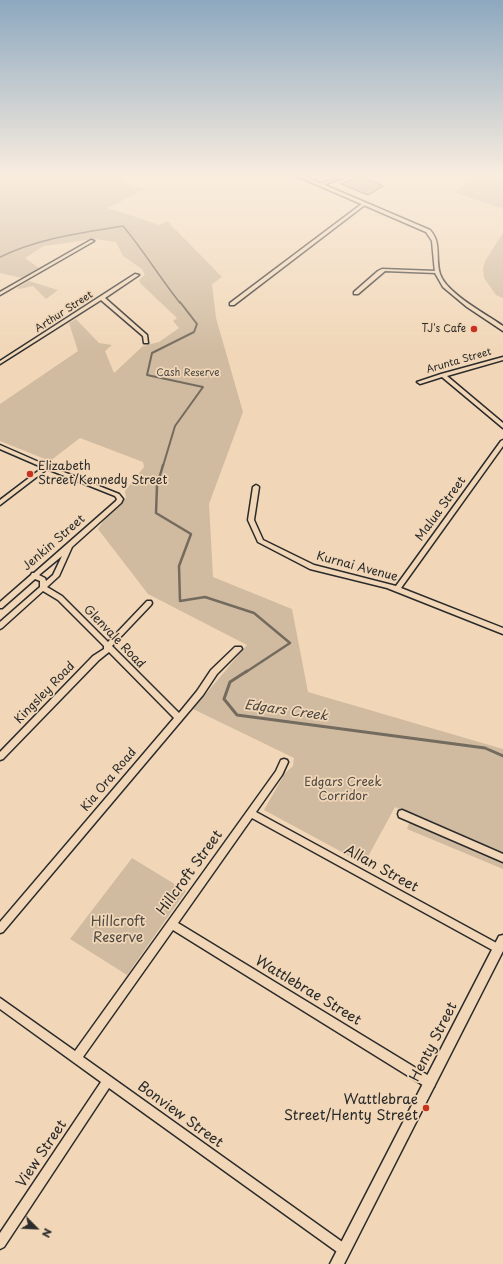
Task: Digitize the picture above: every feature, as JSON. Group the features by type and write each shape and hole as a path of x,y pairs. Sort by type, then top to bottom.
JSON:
{"street":[{"path":"232,304 326,233"},
{"path":"431,233 434,238 436,272 444,284 449,290 503,329"},
{"path":"0,294 92,241"},
{"path":"356,293 384,270 436,272"},
{"name":"Arthur Street","path":"0,363 137,275"},
{"path":"102,298 145,336 146,342"},
{"name":"Arunta Street","path":"420,382 503,358"},
{"path":"443,375 503,426"},
{"name":"Malua Street","path":"397,589 503,442"},
{"path":"0,447 46,467 0,503"},
{"name":"Jenkin Street","path":"0,606 118,502 119,497 46,467"},
{"name":"Kurnai Avenue","path":"256,487 251,520 260,541 312,567 397,589 503,631"},
{"path":"0,626 56,576 70,544"},
{"name":"Glenvale Road","path":"34,575 43,580 43,588 60,598 178,717"},
{"name":"Kingsley Road","path":"0,757 96,658 108,648 149,603"},
{"name":"Kia Ora Road","path":"0,929 178,717 200,693 214,672 238,649"},
{"name":"Hillcroft Street","path":"76,1058 279,773 284,762"},
{"name":"Allan Street","path":"250,813 501,945"},
{"path":"402,814 503,858"},
{"name":"Wattlebrae Street","path":"171,924 430,1083"},
{"name":"Henty Street","path":"337,1264 501,945"},
{"name":"Bonview Street","path":"0,1003 344,1250"},
{"name":"View Street","path":"0,1243 108,1080"}],"green space":[{"path":"0,233 179,233 222,277 212,284 216,318 243,412 209,504 213,577 292,609 308,692 503,749 503,869 407,829 412,815 395,807 364,864 264,810 285,773 293,766 294,758 193,709 247,645 148,594 98,529 119,497 126,499 125,491 144,467 143,462 80,438 50,461 0,441 0,404 78,351 69,323 76,319 99,343 112,345 105,351 114,373 143,346 159,342 179,328 173,321 177,318 141,284 139,280 145,275 142,269 123,256 116,242 94,239 44,246 25,258 39,268 22,278 0,273"},
{"path":"503,233 503,298 496,295 484,278 483,269 485,261"},
{"path":"29,281 58,290 46,299 33,286 20,289 17,288"},
{"name":"Hillcroft Reserve","path":"132,858 186,891 127,975 70,939"}],"waterway":[{"name":"Edgars Creek","path":"0,257 30,245 82,233"},
{"name":"Edgars Creek","path":"129,233 180,303"},
{"name":"Edgars Creek","path":"163,466 175,426 203,387 147,375 152,353 194,332 197,324 180,302"},
{"name":"Edgars Creek","path":"163,465 157,486 156,513 191,534 179,566 180,601 205,597 254,613 290,643 246,672"},
{"name":"Edgars Creek","path":"247,671 230,682 224,699 237,715 485,748 503,756"}],"place":[{"name":"TJ's Cafe","path":"474,329"},
{"name":"Elizabeth Street/Kennedy Street","path":"30,474"},
{"name":"Wattlebrae Street/Henty Street","path":"426,1108"}],"park label":[{"name":"Cash Reserve","path":"188,373"},
{"name":"Edgars Creek Corridor","path":"343,790"}]}
